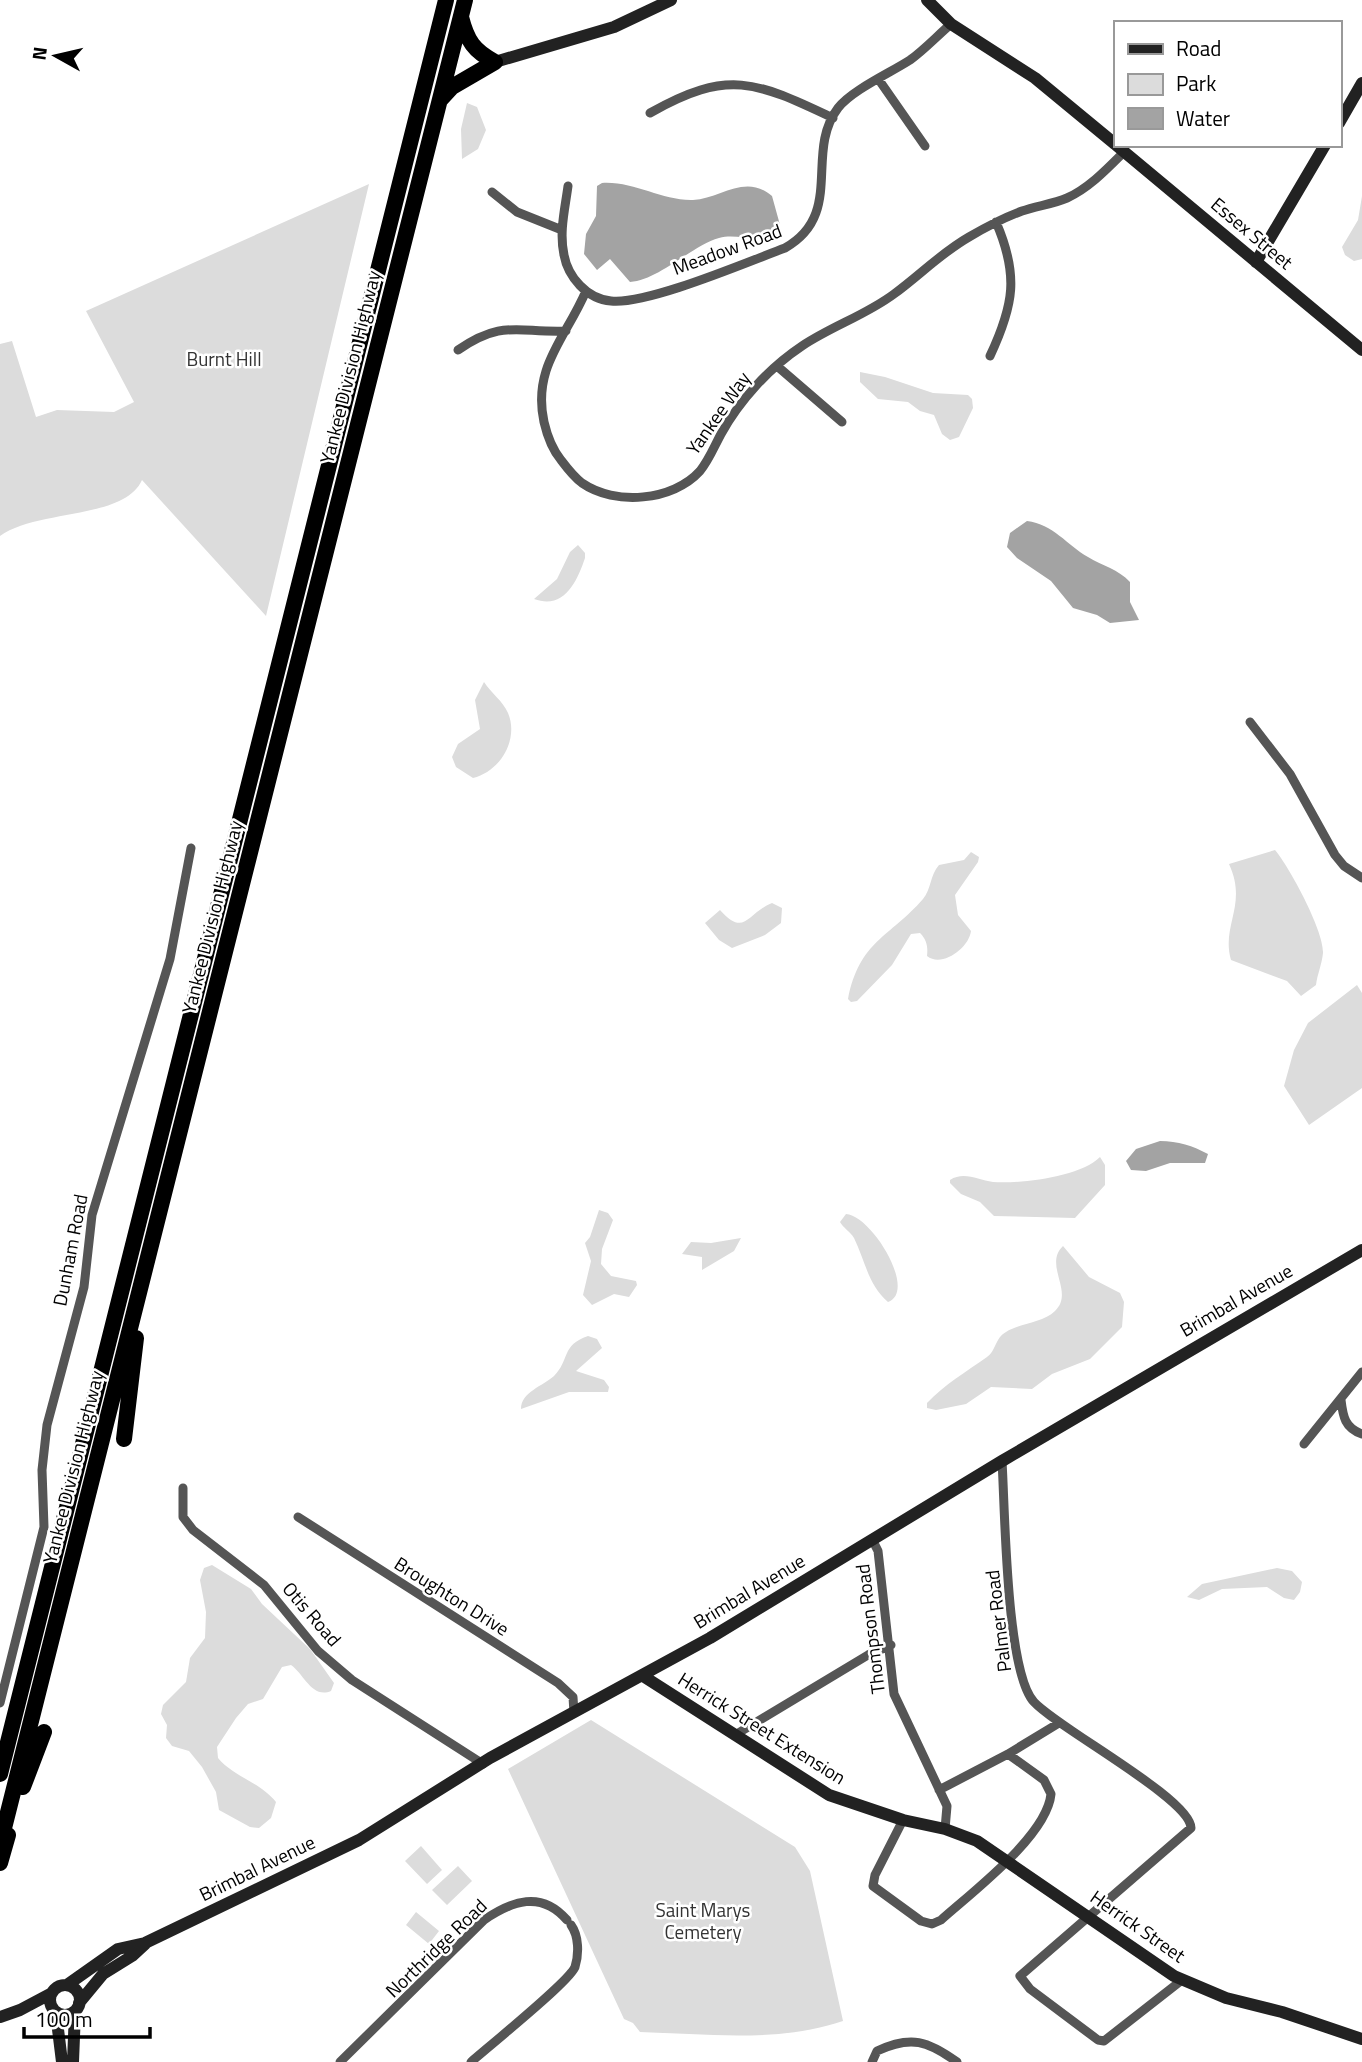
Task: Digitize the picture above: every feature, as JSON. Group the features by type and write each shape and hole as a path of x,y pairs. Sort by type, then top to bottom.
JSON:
{"highway":[{"name":"Yankee Division Highway","path":"0,1774 446,0"},
{"name":"Yankee Division Highway","path":"0,1844 463,8"},
{"path":"463,8 470,44 477,52 495,62"},
{"path":"439,102 452,87 495,62"},
{"path":"124,1439 144,1268"},
{"path":"0,1863 44,1732"}],"main road":[{"path":"495,62 614,27 671,0"},
{"name":"Essex Street","path":"931,2 951,24 1035,78 1114,143"},
{"path":"1341,120 1362,83"},
{"name":"Essex Street","path":"1119,147 1362,350"},
{"path":"1256,262 1324,147"},
{"name":"Brimbal Avenue","path":"145,1943 359,1840 483,1764 643,1676 1362,1250"},
{"name":"Herrick Street Extension","path":"643,1676 829,1795 903,1820 945,1829"},
{"name":"Herrick Street","path":"945,1829 970,1837 1008,1860 1155,1966 1182,1980 1226,1998 1282,2012 1362,2039"},
{"path":"0,2017 20,2010 58,1987 67,1986 118,1949 145,1943"},
{"path":"20,2010 66,2015 77,2007 103,1974 132,1956 145,1943"},
{"path":"67,1986 78,1993 73,2062"},
{"path":"52,1993 50,2002 55,2012 62,2062"}],"street":[{"path":"650,113 686,93 715,85 746,84 833,118 839,107 913,57 951,24"},
{"path":"879,80 925,146"},
{"name":"Meadow Road","path":"586,291 610,301 659,292 798,240 817,216 823,163 833,118"},
{"name":"Yankee Way","path":"586,291 548,360 541,382 546,431 556,454 583,483 613,494 638,497 668,491 698,473 743,401 777,366 835,326 880,304 938,256 996,222 1067,198 1105,172 1119,147"},
{"path":"568,186 562,230 564,256 570,273 586,291"},
{"path":"492,192 517,212 562,230"},
{"path":"990,356 1008,318 1012,290 1009,257 996,222"},
{"path":"458,349 478,335 508,327 538,332 566,331"},
{"path":"777,366 842,422"},
{"path":"1250,722 1290,774 1335,855 1353,874 1362,878"},
{"name":"Dunham Road","path":"0,1703 44,1527 42,1470 47,1425 84,1287 92,1216 170,959 191,848"},
{"path":"1304,1444 1362,1372"},
{"path":"1341,1400 1343,1417 1352,1430 1362,1434"},
{"name":"Palmer Road","path":"1002,1461 1013,1624 1025,1690 1059,1723 1147,1783 1185,1812 1191,1821 1191,1828 1089,1916"},
{"name":"Otis Road","path":"183,1488 183,1517 193,1530 265,1585 318,1651 352,1680 483,1764"},
{"name":"Broughton Drive","path":"298,1517 558,1683 573,1697 574,1713"},
{"name":"Thompson Road","path":"872,1539 878,1551 891,1645 894,1694 948,1811 945,1829"},
{"path":"736,1735 868,1655 891,1645"},
{"path":"939,1790 1008,1754 1059,1723"},
{"path":"903,1820 872,1883 878,1892 925,1923 941,1920 1008,1860 1035,1828 1049,1805 1051,1794 1044,1780 1008,1754"},
{"name":"Northridge Road","path":"340,2062 484,1920 508,1904 523,1901 554,1907 576,1932 578,1951 570,1975 471,2062"},
{"path":"1089,1916 1020,1976 1030,1989 1098,2040 1108,2038 1182,1980"},
{"path":"872,2062 877,2051 910,2041 924,2042 936,2047 957,2062"}],"green space":[{"path":"467,103 477,107 486,130 478,149 462,159 461,129"},
{"name":"Burnt Hill","path":"369,184 266,616 142,480 132,493 117,502 35,521 0,536 0,344 12,341 36,417 57,410 114,412 134,402 86,311"},
{"path":"1362,196 1362,259 1354,261 1345,255 1342,247 1358,220"},
{"path":"860,372 885,377 933,393 968,395 972,399 973,408 959,437 950,440 942,434 934,415 920,411 908,402 878,399 860,382"},
{"path":"578,545 585,553 585,558 568,592 554,601 534,599 557,579 570,552"},
{"path":"484,682 506,709 511,733 505,753 499,761 492,769 473,778 456,767 452,757 458,744 480,729 475,700"},
{"path":"1275,850 1305,900 1322,943 1323,953 1316,985 1301,996 1287,981 1231,960 1229,936 1236,891 1229,864"},
{"path":"971,852 979,857 978,862 955,895 958,915 971,931 965,944 947,958 933,959 927,956 926,944 920,933 911,934 892,965 857,1001 851,1002 848,999 853,979 868,952 923,899 939,865 964,860"},
{"path":"772,903 782,908 781,923 765,935 732,948 719,940 705,923 720,910 728,918 741,923"},
{"path":"1357,985 1362,993 1362,1088 1309,1125 1284,1086 1294,1050 1308,1023"},
{"path":"1100,1157 1105,1165 1105,1185 1075,1218 994,1216 980,1202 961,1194 950,1183 950,1180 961,1176 993,1182 1050,1178 1079,1170"},
{"path":"599,1210 608,1213 613,1220 602,1249 601,1264 611,1276 636,1281 637,1285 629,1297 614,1294 592,1305 583,1295 591,1261 585,1243 590,1237"},
{"path":"846,1214 867,1227 888,1254 898,1284 896,1295 888,1302 871,1280 854,1238 840,1222"},
{"path":"741,1238 734,1251 702,1270 702,1257 682,1254 691,1242 711,1243"},
{"path":"1063,1246 1089,1277 1120,1293 1124,1302 1122,1327 1090,1359 1052,1374 1032,1389 991,1387 966,1404 936,1410 927,1408 927,1403 941,1390 990,1354 1002,1335 1055,1311 1062,1296 1056,1262"},
{"path":"588,1336 597,1339 602,1348 576,1371 604,1380 609,1387 608,1392 569,1392 521,1409 525,1398 559,1370 570,1348"},
{"path":"212,1565 251,1589 262,1604 310,1649 334,1683 331,1691 319,1692 291,1665 282,1667 263,1699 248,1704 217,1747 218,1758 225,1765 262,1789 276,1802 271,1818 259,1828 250,1827 219,1810 216,1792 202,1767 189,1751 172,1746 166,1738 167,1725 161,1714 163,1705 186,1682 190,1658 205,1638 206,1612 200,1580 204,1568"},
{"path":"1277,1568 1292,1571 1302,1582 1300,1592 1294,1600 1284,1598 1267,1587 1222,1589 1199,1600 1187,1597 1202,1584"},
{"name":"Saint Marys Cemetery","path":"591,1720 795,1847 810,1871 843,2021 793,2032 743,2036 640,2032 633,2023 624,2019 508,1769"},
{"path":"421,1846 442,1870 427,1884 405,1861"},
{"path":"458,1866 472,1881 447,1905 432,1890"},
{"path":"416,1912 439,1931 429,1944 406,1925"}],"water":[{"path":"602,183 625,185 693,200 742,187 752,187 772,196 780,225 774,232 760,238 728,237 708,242 664,269 630,282 610,259 597,270 584,254 586,234 596,216 597,186"},
{"path":"1027,521 1045,526 1080,552 1130,582 1130,602 1139,620 1110,623 1097,615 1073,608 1051,581 1017,558 1007,547 1010,533"},
{"path":"1160,1141 1179,1143 1202,1151 1208,1154 1205,1163 1170,1163 1146,1171 1131,1170 1126,1161 1136,1149"}]}
